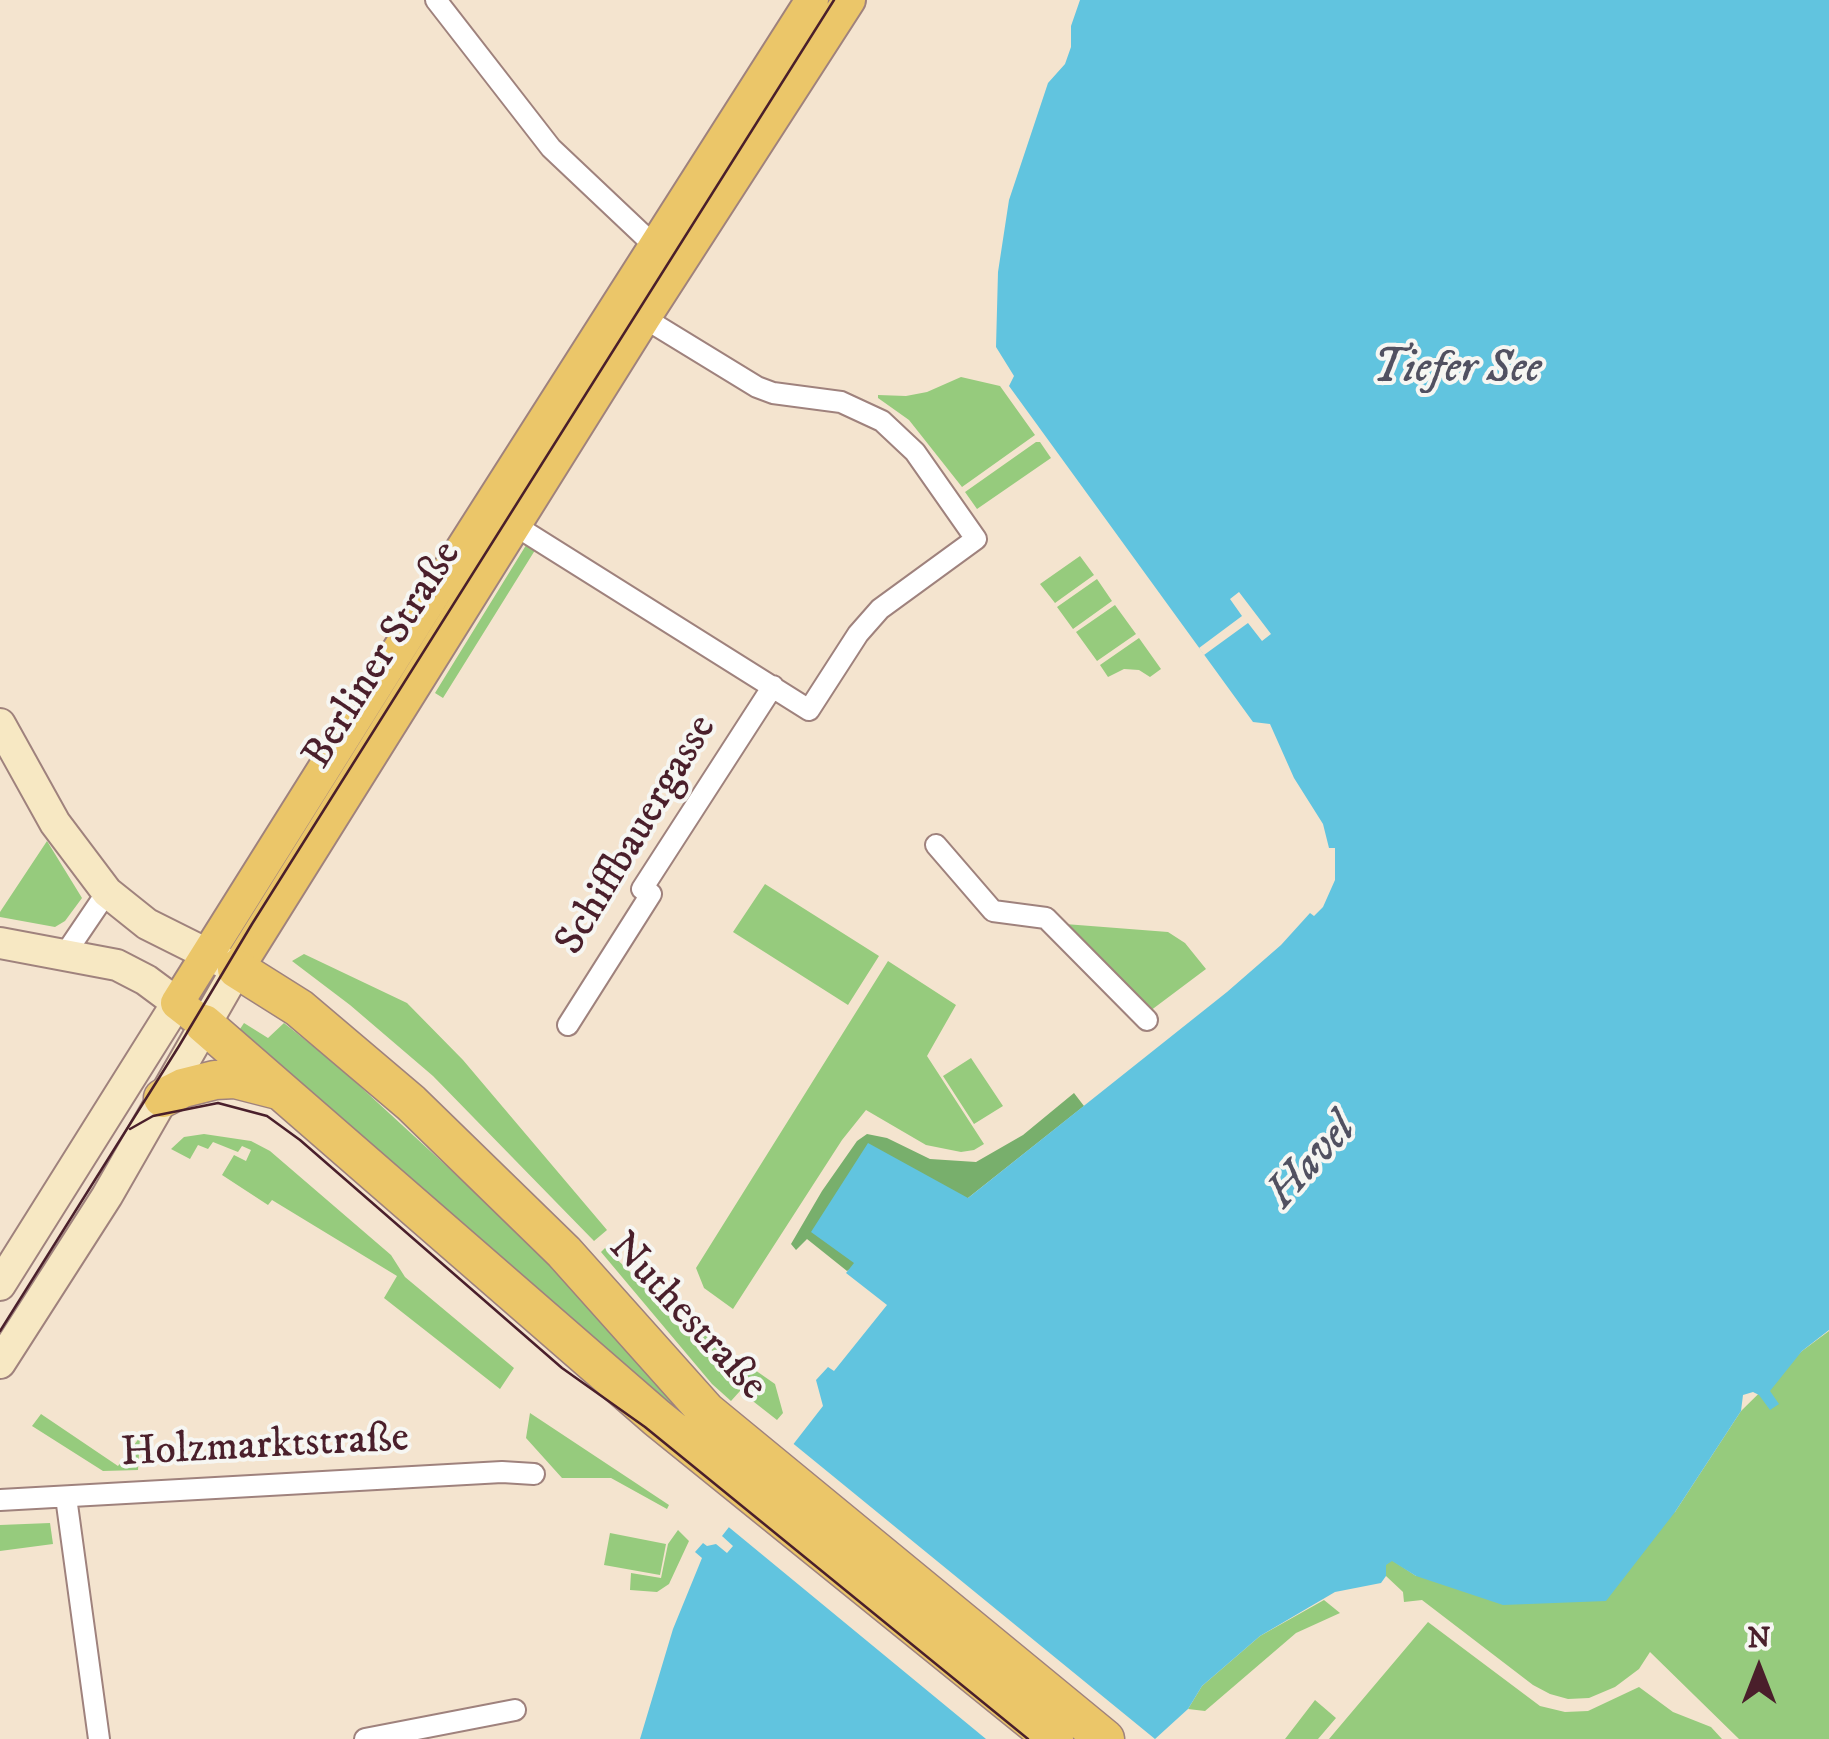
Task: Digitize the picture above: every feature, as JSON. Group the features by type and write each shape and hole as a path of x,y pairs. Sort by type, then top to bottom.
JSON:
{"highway":[{"name":"Nuthestraße","path":"222,962 299,1008 411,1102 564,1252 706,1412 740,1462 1054,1739"},
{"name":"Nuthestraße","path":"191,1014 286,1092 628,1393 740,1462 1105,1739"},
{"path":"163,1098 183,1088 235,1079 286,1092"}],"main road":[{"name":"Berliner Straße","path":"667,256 812,0"},
{"name":"Berliner Straße","path":"191,1014 667,256 849,0"},
{"name":"Berliner Straße","path":"222,962 516,526 632,310"}],"street":[{"path":"436,0 551,148 667,256"},
{"name":"Schiffbauergasse","path":"516,526 809,710 858,634 880,609 976,539 915,452 882,421 842,402 773,393 757,387 632,310"},
{"name":"Schiffbauergasse","path":"568,1024 651,894 642,888 772,686"},
{"path":"0,724 55,823 107,892 147,924 222,962"},
{"path":"936,845 992,912 1046,918 1147,1020"},
{"path":"64,954 107,892"},
{"path":"0,943 118,965 146,980 191,1014"},
{"name":"Berliner Straße","path":"0,1364 107,1196 163,1098 191,1014"},
{"name":"Berliner Straße","path":"0,1285 191,1014"},
{"name":"Holzmarktstraße","path":"0,1500 502,1472 534,1474"},
{"path":"66,1497 99,1739"},
{"path":"365,1739 516,1710"}],"green space":[{"path":"961,377 1000,386 1035,435 962,487 909,420 878,398 927,392"},
{"path":"1036,442 1051,458 977,509 965,492"},
{"path":"528,542 537,547 443,698 435,693"},
{"path":"1080,556 1094,575 1055,603 1040,584"},
{"path":"1097,579 1112,601 1073,629 1057,607"},
{"path":"1115,605 1136,634 1097,661 1076,632"},
{"path":"1139,638 1161,669 1150,677 1139,670 1124,669 1108,677 1100,665"},
{"path":"47,841 82,898 65,921 55,927 0,917 0,912"},
{"path":"765,884 879,956 848,1005 733,932"},
{"path":"1065,924 1168,932 1185,943 1206,969 1150,1011"},
{"path":"304,954 407,1003 463,1060 607,1230 594,1241 433,1076 292,961"},
{"path":"888,961 956,1005 927,1056 984,1144 961,1152 926,1145 866,1110 842,1140 733,1309 704,1288 696,1268"},
{"path":"244,1023 268,1038 284,1023 339,1067 553,1264 739,1460 621,1367 333,1111 238,1032"},
{"path":"971,1058 1003,1106 974,1124 943,1076"},
{"path":"1074,1093 1084,1106 968,1198 847,1271 807,1239 796,1250 791,1244 822,1191 857,1141 867,1134 887,1138 930,1159 976,1162 1023,1135"},
{"path":"204,1134 251,1141 270,1151 391,1255 405,1277 514,1368 500,1389 384,1298 397,1276 272,1200 268,1205 222,1175 234,1155 246,1161 251,1150 242,1146 238,1152 213,1142 208,1149 198,1145 190,1159 171,1149 184,1137"},
{"path":"605,1248 672,1312 775,1384 783,1413 777,1420 740,1391 731,1401 712,1384 601,1252"},
{"path":"1829,1331 1829,1739 1739,1739 1650,1652 1639,1669 1615,1687 1589,1698 1568,1699 1550,1694 1422,1600 1404,1602 1403,1592 1386,1576 1385,1565 1392,1560 1416,1576 1675,1512 1741,1411 1802,1351"},
{"path":"530,1413 669,1505 667,1509 611,1478 562,1478 526,1438"},
{"path":"41,1414 118,1466 140,1437 138,1470 103,1471 32,1426"},
{"path":"50,1523 53,1544 0,1551 0,1525"},
{"path":"678,1530 689,1541 669,1584 657,1592 630,1590 631,1573 661,1578 668,1544"},
{"path":"610,1533 666,1544 660,1575 604,1565"},
{"path":"1324,1600 1340,1613 1296,1633 1205,1711 1188,1709 1202,1686 1260,1636"},
{"path":"1428,1622 1540,1706 1565,1712 1588,1711 1639,1687 1673,1712 1711,1727 1722,1739 1329,1739"},
{"path":"1315,1700 1336,1718 1318,1739 1285,1739"}],"water":[{"name":"Tiefer See","path":"1080,0 1829,0 1829,1330 1802,1351 1770,1391 1779,1404 1770,1410 1759,1395 1743,1395 1741,1411 1675,1512 1606,1601 1503,1605 1416,1576 1392,1561 1386,1565 1381,1583 1335,1592 1260,1636 1202,1686 1188,1709 1155,1739 640,1739 673,1629 702,1558 695,1552 703,1543 716,1544 727,1553 733,1546 722,1536 823,1406 816,1380 828,1367 834,1371 887,1305 846,1273 854,1263 811,1232 868,1143 968,1198 1227,992 1281,945 1310,913 1314,916 1323,907 1335,880 1335,848 1329,848 1323,824 1294,778 1270,724 1253,722 1009,386 1014,376 996,347 998,272 1009,200 1048,83 1065,64"}],"pier":[{"path":"1239,592 1271,634 1262,641 1248,623 1204,655 1199,648 1242,616 1230,599"},
{"path":"790,1441 1155,1739 986,1739 725,1524"}],"tram line":[{"path":"0,1331 834,0"},
{"path":"130,1129 153,1116 218,1103 267,1116 300,1140 562,1368 645,1427 1028,1739"}],"water label":[{"name":"Havel","path":"1313,1163"}]}
